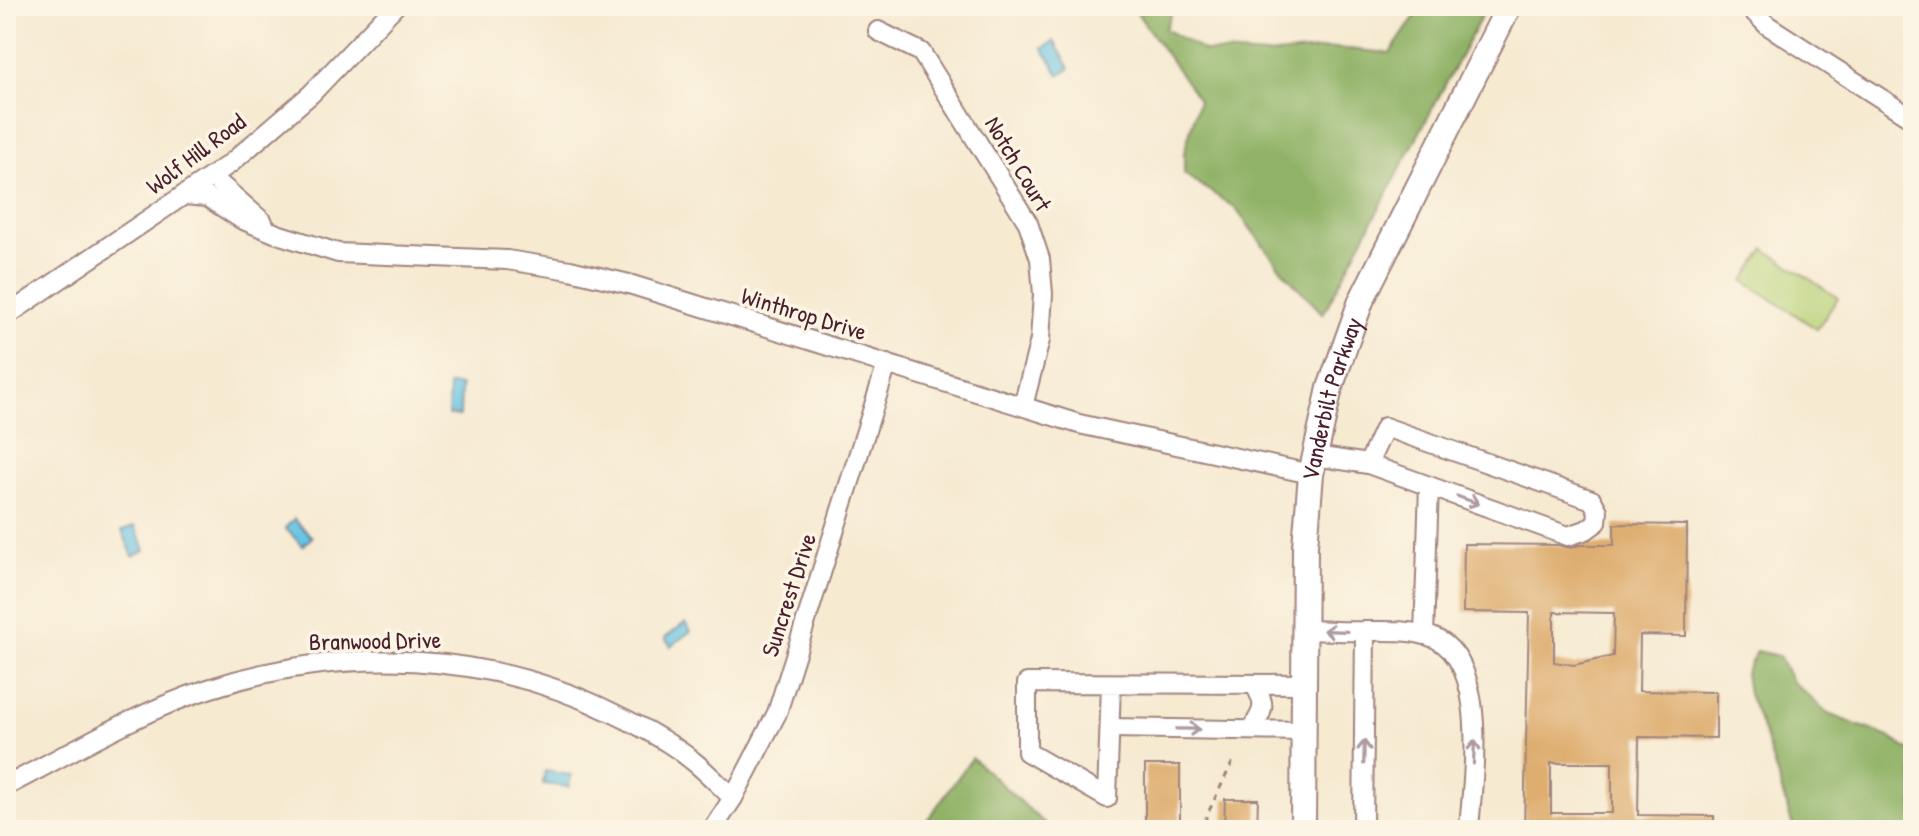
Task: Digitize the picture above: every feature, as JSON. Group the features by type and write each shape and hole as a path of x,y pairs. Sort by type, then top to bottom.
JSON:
{"main road":[{"name":"Vanderbilt Parkway","path":"1303,830 1305,546 1313,465 1330,388 1361,301 1509,6"}],"street":[{"name":"Wolf Hill Road","path":"6,316 212,177 311,94 395,6"},
{"path":"1748,6 1777,32 1913,119"},
{"name":"Notch Court","path":"878,31 921,52 1028,223 1040,259 1043,294 1040,340 1023,406"},
{"name":"Winthrop Drive","path":"212,177 277,234"},
{"name":"Winthrop Drive","path":"184,195 207,197 241,219 338,253 507,260 570,270 629,284 1079,424 1313,465 1368,464 1568,536 1586,530 1597,522 1598,511 1592,500 1385,427 1368,464"},
{"name":"Suncrest Drive","path":"712,830 733,798 777,713 887,364"},
{"path":"1424,635 1429,486"},
{"path":"1304,630 1397,630 1445,643 1458,660 1471,688 1474,741 1469,830"},
{"path":"1363,830 1365,631"},
{"name":"Branwood Drive","path":"6,786 156,710 206,690 269,671 330,663 399,661 446,662 491,670 539,682 592,703 641,727 692,760 733,798"},
{"path":"1111,684 1107,798 1027,752 1027,683 1304,684"},
{"path":"1251,730 1263,706 1262,697 1254,684"},
{"path":"1110,728 1303,731"}],"path":[{"path":"1206,822 1233,761"}],"green space":[{"path":"1132,6 1174,6 1165,29 1204,51 1267,55 1336,48 1390,53 1422,6 1487,6 1323,314 1282,270 1235,208 1184,174 1184,153 1199,100"},
{"path":"1765,249 1838,298 1817,329 1744,281"},
{"path":"1757,651 1779,656 1792,681 1828,714 1889,737 1913,753 1913,830 1794,830 1764,733 1748,694 1745,673"},
{"path":"972,758 1052,830 920,830"}],"water":[{"path":"1054,41 1070,68 1059,75 1043,48"},
{"path":"449,385 461,386 460,416 448,415"},
{"path":"294,519 312,537 303,546 285,528"},
{"path":"135,526 145,550 133,556 122,531"},
{"path":"685,623 691,631 671,646 665,638"},
{"path":"545,771 571,775 569,787 543,784"}],"building":[{"path":"1614,524 1687,525 1686,636 1640,635 1639,691 1716,692 1716,738 1639,737 1638,815 1714,816 1714,830 1524,830 1529,613 1463,612 1464,544 1557,545 1571,548 1579,545 1614,545","holes":["1554,612 1614,613 1613,656 1574,665 1554,662","1551,763 1612,763 1612,813 1551,813"]},
{"path":"1145,765 1180,765 1180,830 1154,830 1154,824 1145,824"},
{"path":"1225,799 1258,799 1257,830 1224,830"}]}
